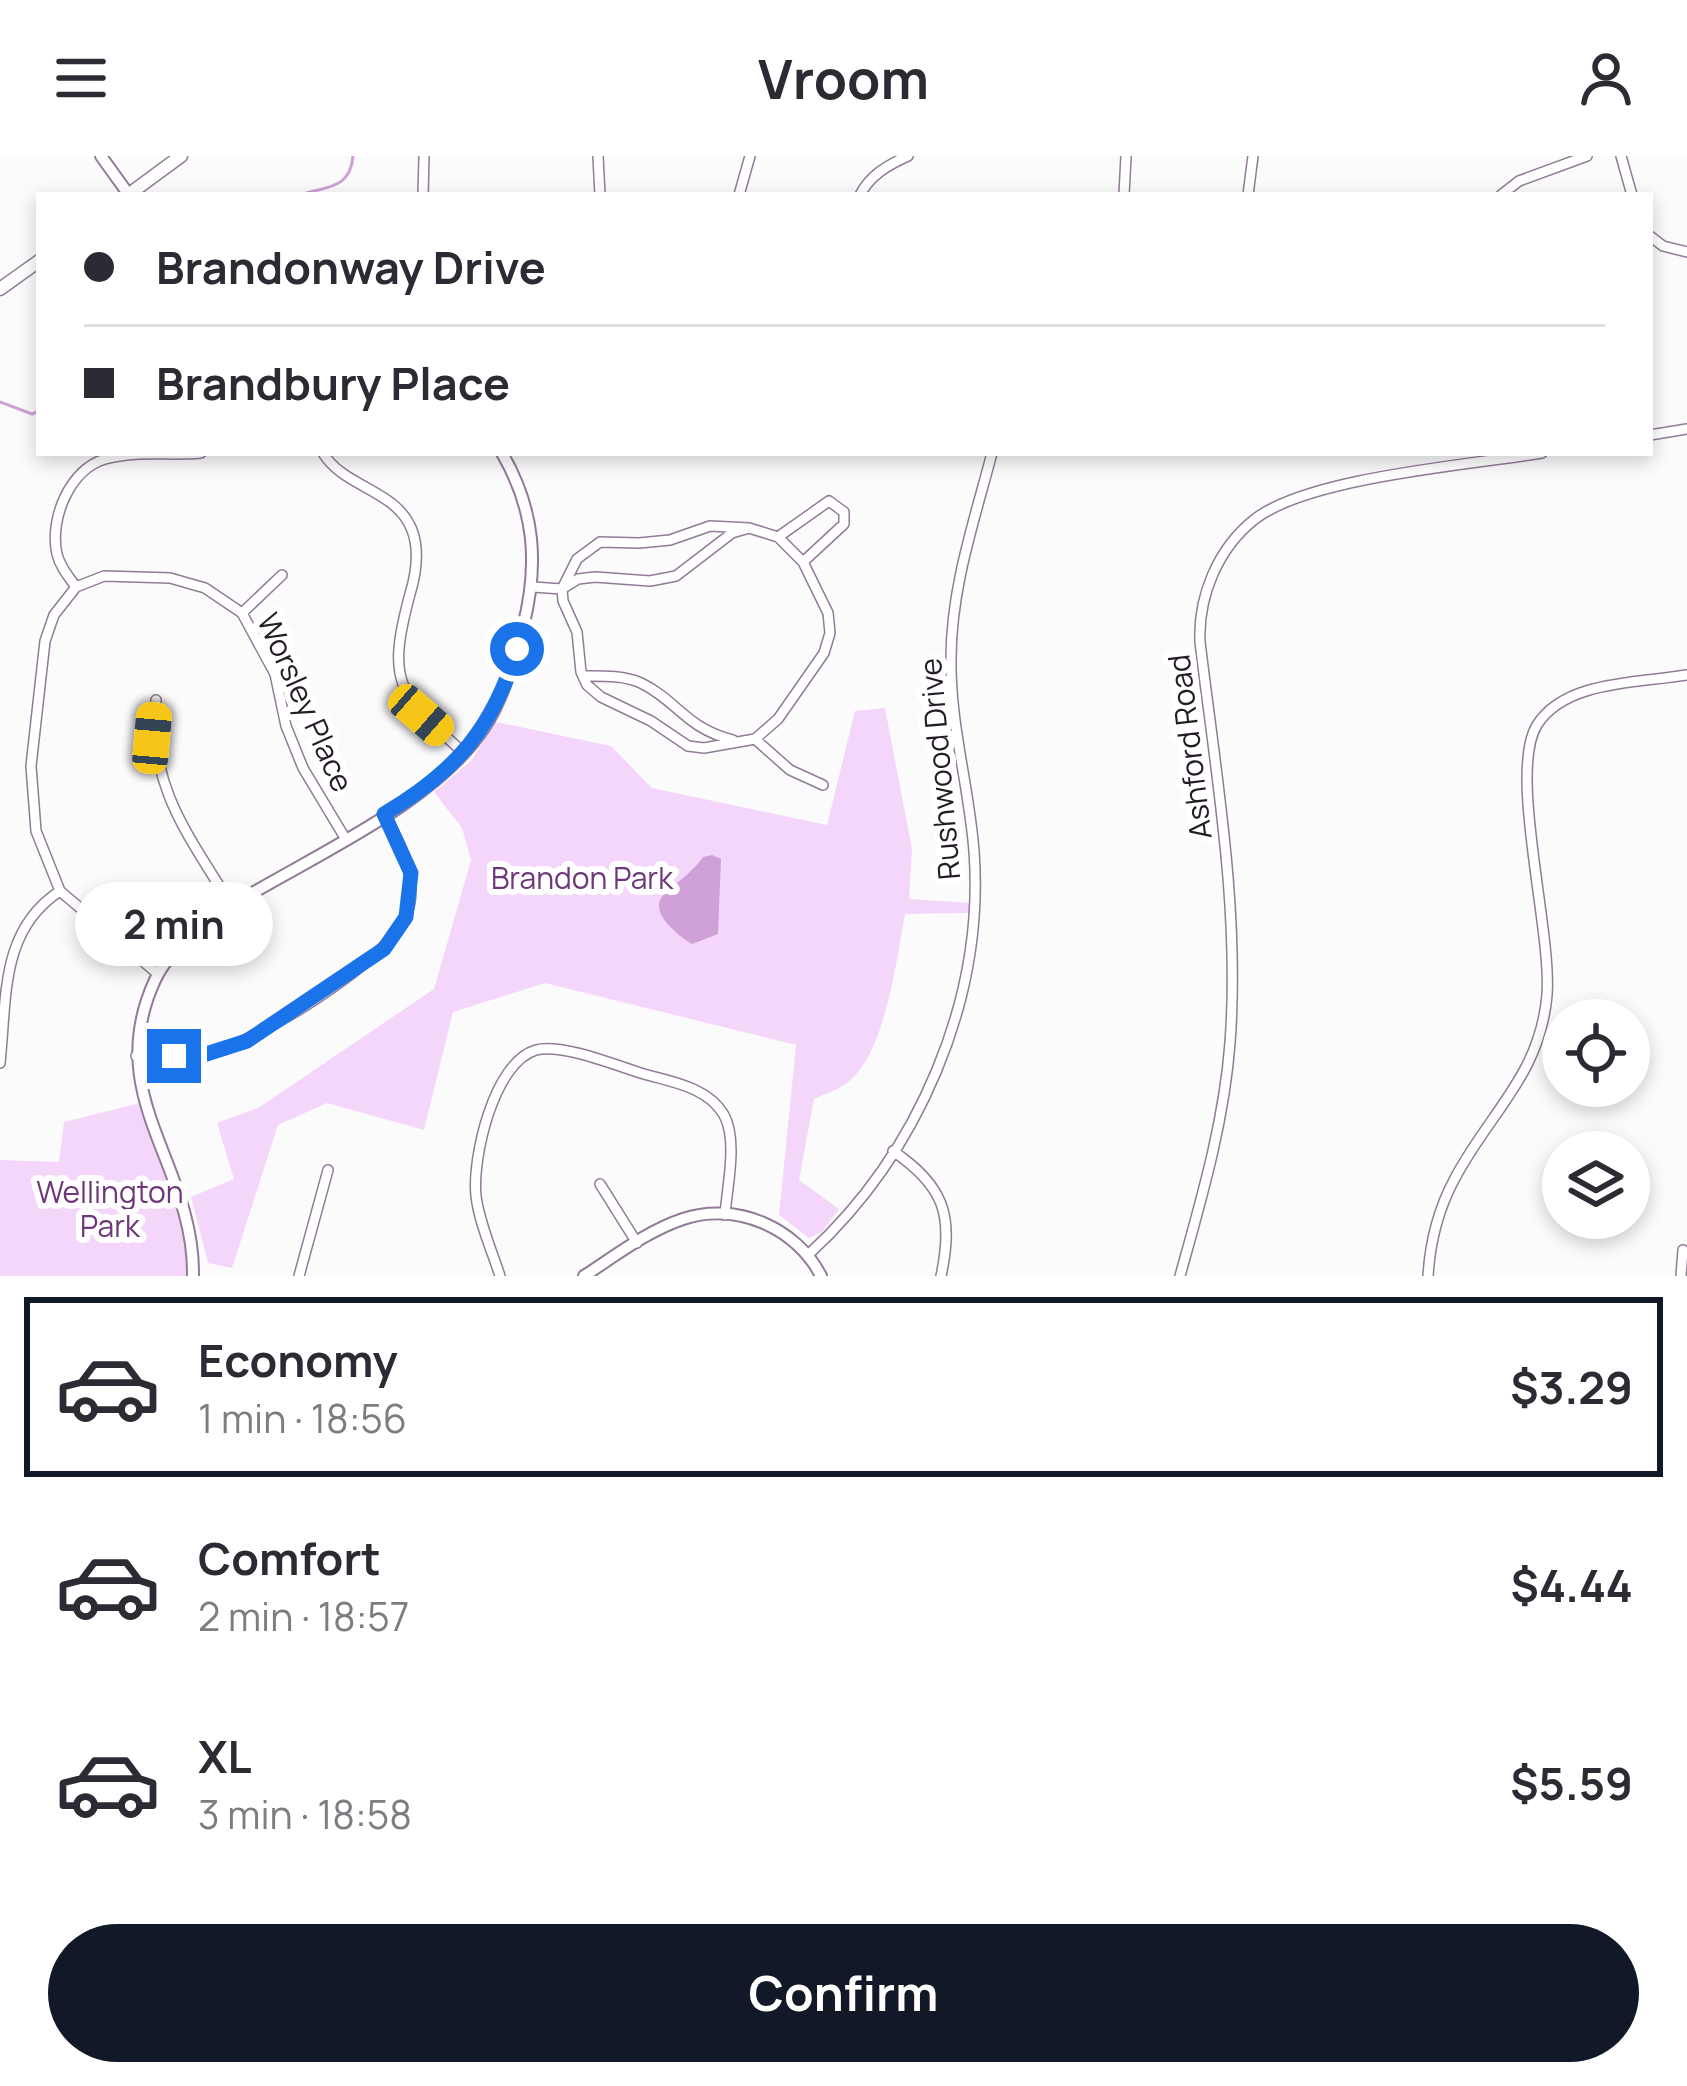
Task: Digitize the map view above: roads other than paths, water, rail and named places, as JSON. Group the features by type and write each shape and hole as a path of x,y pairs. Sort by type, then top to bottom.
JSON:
{"main road":[{"path":"133,192 181,156"},
{"path":"0,289 36,263"}],"street":[{"path":"101,156 127,192"},
{"path":"423,192 424,156"},
{"path":"598,156 600,192"},
{"path":"740,192 750,156"},
{"path":"862,192 887,165 908,156"},
{"path":"1124,192 1126,156"},
{"path":"1248,192 1253,156"},
{"path":"1504,192 1519,181 1586,156"},
{"path":"1622,156 1631,192"},
{"path":"1653,238 1687,252"},
{"path":"1653,435 1687,429"},
{"path":"117,456 98,461 73,482 59,511 57,554 76,587 54,615 46,641 31,766 36,831 60,891 158,974"},
{"path":"324,456 346,478 388,502 411,527 417,562 398,640 398,681 421,715 464,753"},
{"path":"194,1276 191,1230 143,1102 136,1056 142,1013 158,974 188,940 231,905 433,784 485,726 513,664 533,586 529,512 503,456"},
{"name":"Rushwood Drive","path":"808,1254 836,1228 893,1151 939,1064 959,1006 970,948 974,855 953,712 950,657 958,578 991,456"},
{"name":"Ashford Road","path":"1180,1276 1225,1090 1233,995 1227,856 1200,641 1207,586 1222,555 1256,518 1315,491 1524,456"},
{"path":"778,537 829,501 844,512 844,524 803,562"},
{"path":"710,526 749,527 778,537 803,562 828,614 830,633 824,652 778,719 755,739 688,746 602,697 583,676 578,632 562,589 577,559 600,542 670,540 710,526"},
{"path":"533,586 562,589 578,579 650,580 676,575 732,533 749,527"},
{"path":"242,613 281,574"},
{"name":"Worsley Place","path":"76,587 104,576 170,578 205,588 242,613 274,674 286,726 303,768 344,838"},
{"path":"1428,1276 1432,1242 1448,1193 1525,1073 1545,1010 1547,957 1526,772 1531,736 1544,715 1569,696 1687,675"},
{"path":"583,676 619,676 642,684 688,722 741,742"},
{"path":"156,700 152,738 166,797 231,905"},
{"path":"755,739 790,770 823,784"},
{"path":"136,1056 200,1056 247,1041 384,949 406,917 411,873 384,814"},
{"path":"0,1063 11,954 22,925 60,891"},
{"path":"500,1276 476,1198 476,1164 503,1075 512,1063 536,1050 564,1051 690,1087 712,1099 727,1119 730,1144 725,1216"},
{"path":"893,1151 935,1185 944,1222 941,1276"},
{"path":"299,1276 328,1170"},
{"path":"600,1184 637,1243"},
{"path":"584,1276 686,1218 725,1216 765,1222 808,1254 821,1276"},
{"path":"1681,1276 1683,1250"}],"waterway":[{"path":"312,192 342,181 353,156"},
{"path":"0,402 36,412"}],"park label":[{"name":"Brandon Park","path":"582,877"},
{"name":"Wellington Park","path":"110,1208"}]}
